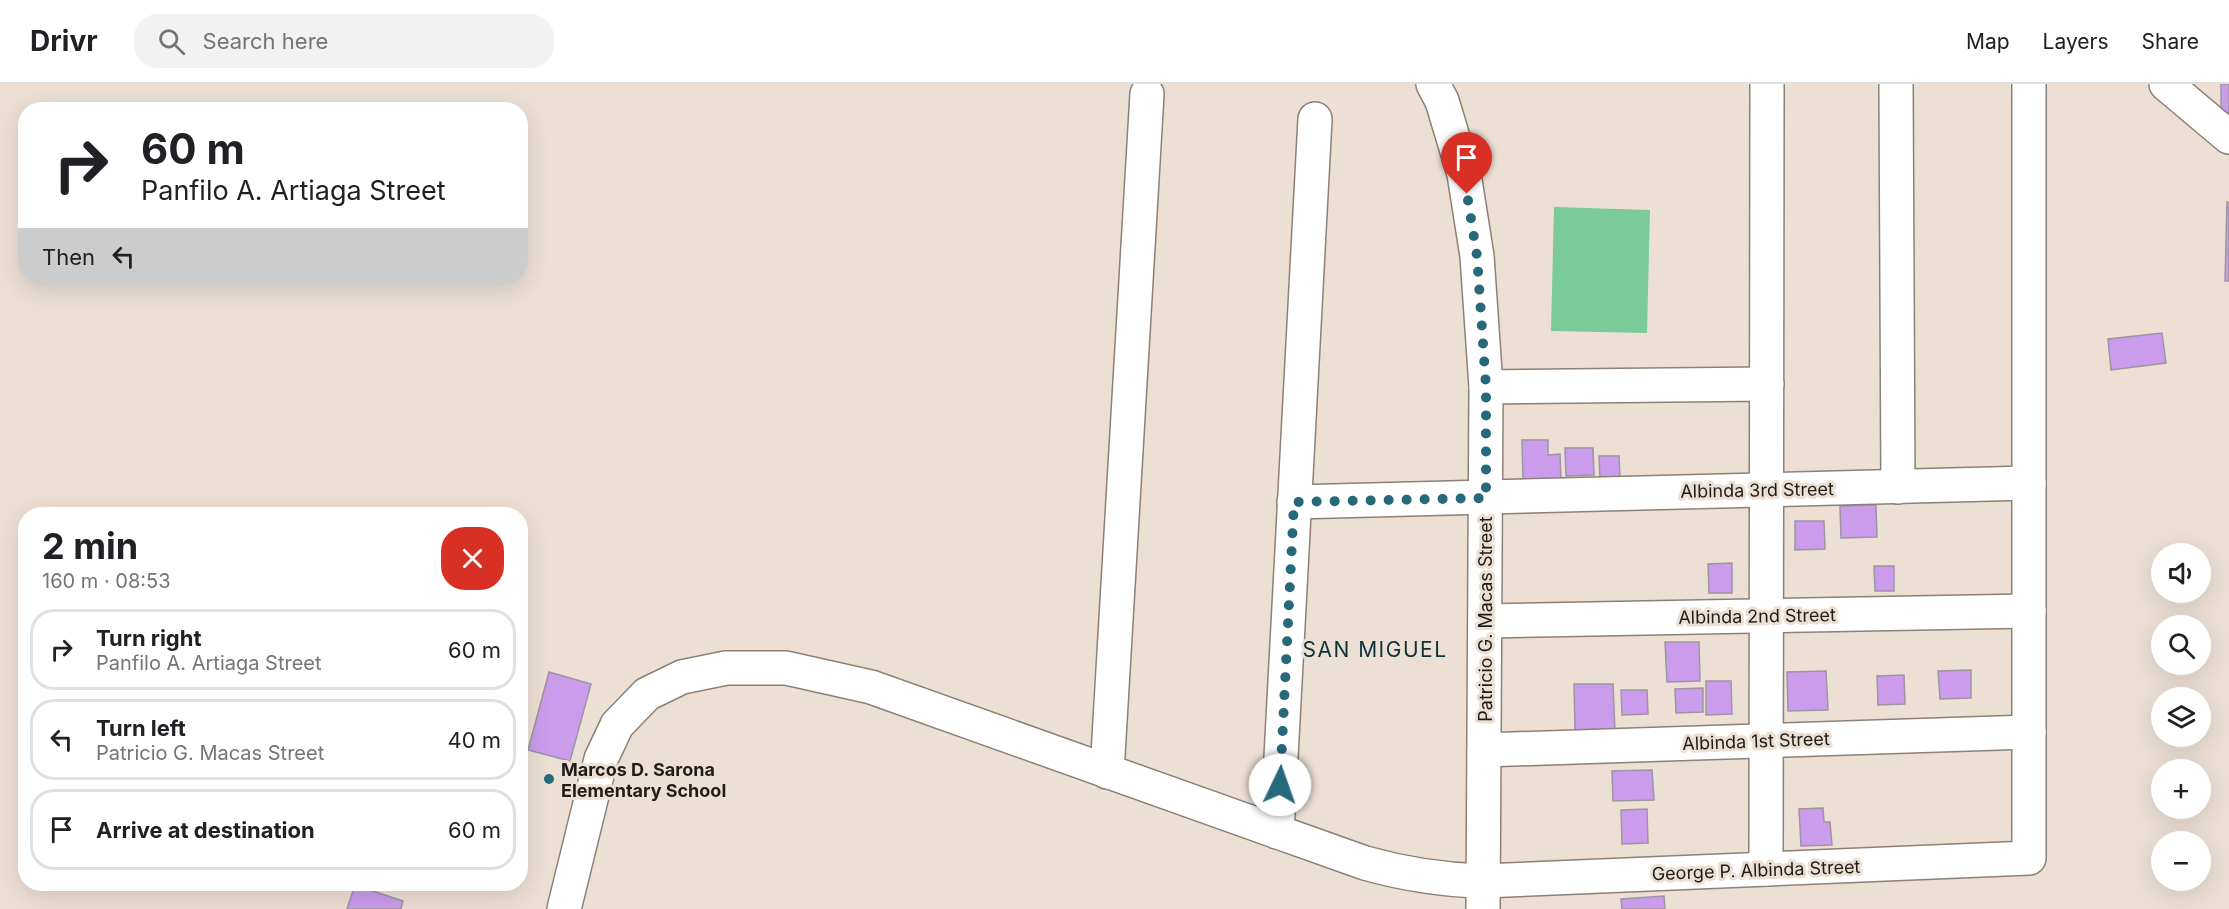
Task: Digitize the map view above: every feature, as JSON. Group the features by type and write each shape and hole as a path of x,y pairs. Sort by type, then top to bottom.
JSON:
{"street":[{"name":"Patricio G. Macas Street","path":"1433,84 1442,101 1464,174 1477,256 1486,387 1483,895"},
{"path":"1766,869 1767,84"},
{"path":"1896,84 1898,487"},
{"path":"2029,84 2029,732"},
{"path":"2166,84 2229,137"},
{"path":"1107,772 1148,94"},
{"path":"1277,832 1315,119"},
{"path":"1486,387 1767,384"},
{"name":"Albinda 3rd Street","path":"1294,502 2029,483"},
{"name":"Albinda 2nd Street","path":"1485,621 2029,611"},
{"name":"George P. Albinda Street","path":"564,909 602,759 617,725 647,694 682,677 726,668 786,668 871,687 1365,863 1404,874 1443,880 1483,895 1766,869 2029,858 2029,732"},
{"name":"Albinda 1st Street","path":"1484,750 2029,732"}],"green space":[{"path":"1554,207 1650,210 1647,333 1551,331"}],"building":[{"path":"2221,84 2229,84 2229,115 2221,115"},
{"path":"2227,202 2229,202 2229,281 2225,281"},
{"path":"2162,333 2166,363 2111,370 2108,339"},
{"path":"1522,440 1548,440 1548,455 1560,454 1561,480 1523,480"},
{"path":"1565,448 1593,448 1594,475 1566,476"},
{"path":"1599,456 1619,456 1620,478 1600,478"},
{"path":"1876,505 1877,537 1841,538 1840,506"},
{"path":"1795,521 1824,521 1825,549 1795,550"},
{"path":"1732,563 1732,593 1709,593 1708,564"},
{"path":"1874,566 1894,566 1894,591 1875,591"},
{"path":"1665,642 1699,642 1700,681 1667,682"},
{"path":"1971,670 1971,698 1940,699 1938,671"},
{"path":"1826,671 1828,710 1788,711 1787,672"},
{"path":"549,672 591,684 570,761 528,750"},
{"path":"1904,675 1905,704 1878,705 1877,676"},
{"path":"1706,681 1731,681 1732,714 1706,715"},
{"path":"1574,684 1613,684 1615,731 1575,731"},
{"path":"1703,688 1703,712 1676,713 1675,689"},
{"path":"1621,690 1647,690 1648,714 1622,715"},
{"path":"1652,770 1654,800 1613,801 1612,771"},
{"path":"1823,808 1824,822 1830,822 1832,845 1801,846 1799,809"},
{"path":"1647,809 1648,843 1622,844 1621,810"},
{"path":"353,891 373,891 403,901 401,909 347,909"},
{"path":"1664,896 1665,909 1622,909 1621,899"}],"place":[{"name":"Marcos D. Sarona Elementary School","path":"549,779"}],"district":[{"name":"SAN MIGUEL","path":"1375,649"}],"route":[{"path":"1280,785 1294,502 1486,498 1486,387 1477,256 1467,194"}]}
